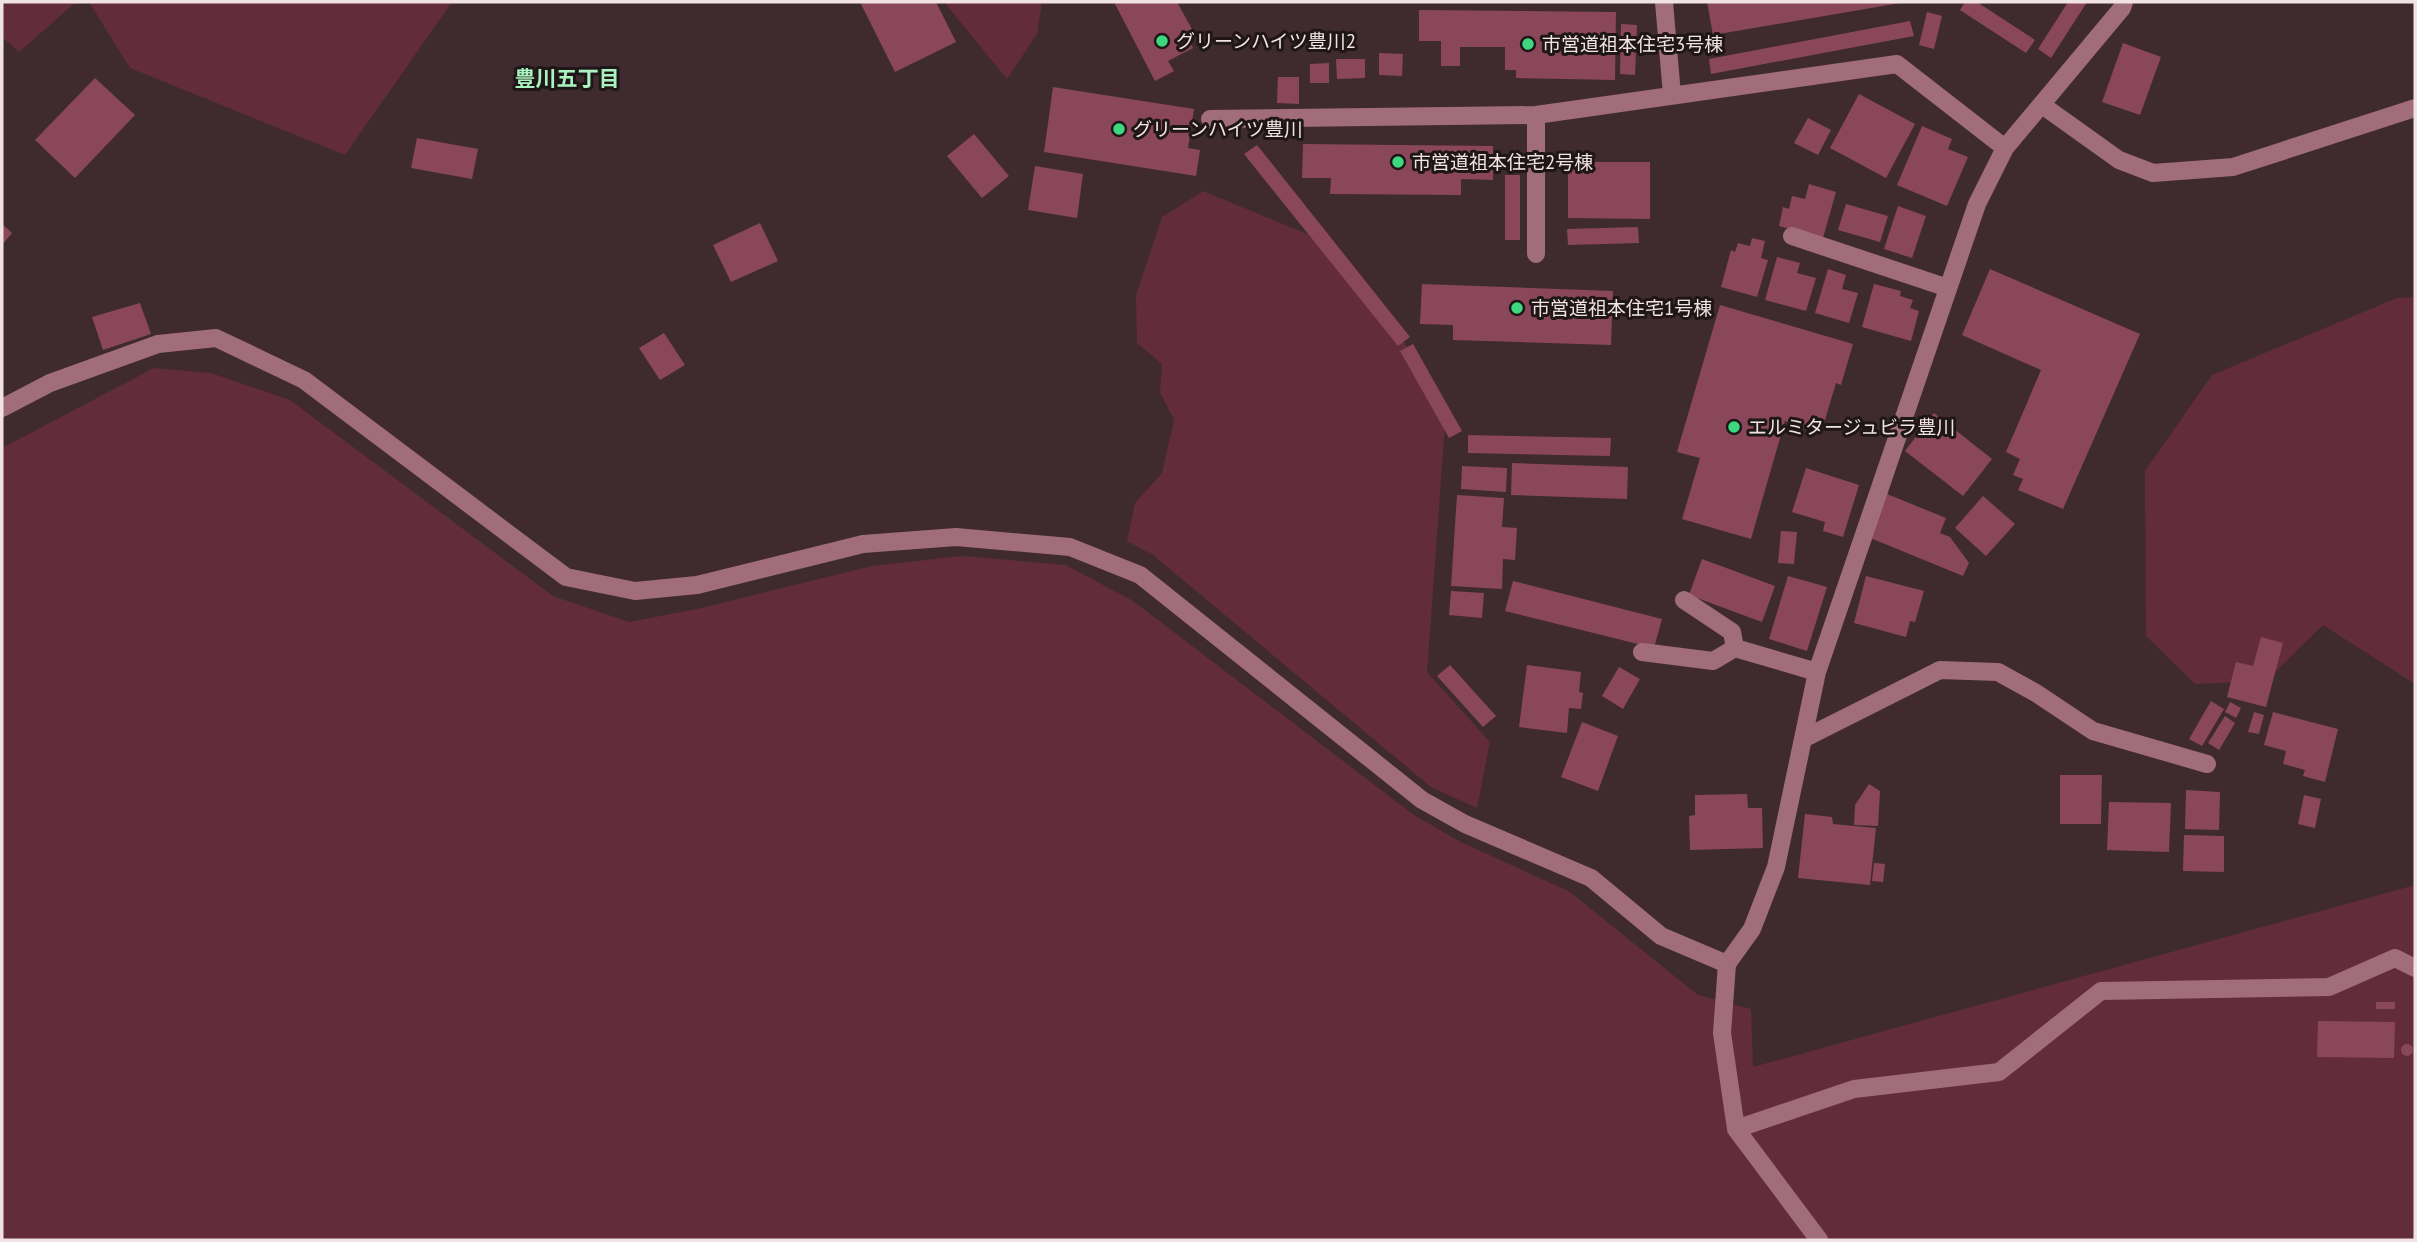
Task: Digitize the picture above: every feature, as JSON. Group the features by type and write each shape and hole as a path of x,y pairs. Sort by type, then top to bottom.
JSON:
{"street":[{"path":"1664,2 1672,95"},
{"path":"1819,1240 1736,1129 1722,1033 1727,964 1752,929 1776,867 1817,672 1977,204 2005,148 2122,8 2124,2"},
{"path":"1210,119 1536,116 1897,64 2005,148"},
{"path":"2042,105 2119,160 2153,173 2233,167 2415,108"},
{"path":"1536,116 1536,254"},
{"path":"1792,236 1948,288"},
{"path":"2,408 50,383 158,344 216,338 304,380 566,577 635,591 697,585 863,544 956,537 1070,547 1140,575 1422,800 1465,824 1591,878 1661,936 1727,964"},
{"path":"1684,600 1732,632 1735,648"},
{"path":"1642,652 1713,661 1735,648 1817,672"},
{"path":"1803,739 1940,670 1998,672 2036,693 2092,731 2207,764"},
{"path":"1736,1129 1854,1089 1999,1072 2101,991 2329,987 2395,958 2415,968"}],"shaded area":[{"path":"2,2 76,2 19,52 2,37"},
{"path":"89,2 452,2 345,155 130,68"},
{"path":"944,2 1042,2 1037,34 1007,79"},
{"path":"1203,191 1312,236 1382,306 1446,411 1427,672 1490,742 1477,808 1431,787 1153,555 1127,541 1135,503 1162,473 1174,420 1160,392 1162,364 1137,343 1136,295 1162,217"},
{"path":"2415,297 2415,684 2323,625 2266,681 2195,684 2146,636 2145,471 2212,375 2397,298"},
{"path":"154,368 211,373 290,400 553,596 629,622 697,609 872,566 962,556 1066,565 1133,601 1414,815 1459,841 1570,892 1698,995 1751,1009 1753,1067 2415,885 2415,1240 2,1240 2,448"}],"building":[{"path":"860,2 936,2 956,42 895,72"},
{"name":"グリーンハイツ豊川2","path":"1114,2 1177,2 1193,31 1186,34 1193,48 1168,61 1174,71 1155,81"},
{"path":"1707,2 1900,2 1900,3 1713,35"},
{"path":"1965,2 1977,2 2035,40 2026,53 1960,10"},
{"path":"2068,2 2087,2 2051,58 2038,49"},
{"name":"市営道祖本住宅3号棟","path":"1419,10 1616,12 1615,80 1516,78 1516,70 1505,70 1505,47 1460,47 1460,66 1441,66 1441,41 1419,41"},
{"path":"1927,12 1942,16 1934,49 1919,45"},
{"path":"1910,21 1914,36 1711,74 1709,59"},
{"path":"1621,24 1637,25 1635,75 1620,74"},
{"path":"2123,43 2161,57 2140,115 2102,102"},
{"path":"1379,53 1403,54 1402,76 1379,75"},
{"path":"1336,59 1365,59 1365,78 1337,79"},
{"path":"1329,63 1329,83 1310,83 1310,64"},
{"path":"1278,77 1299,77 1299,104 1277,103"},
{"path":"95,78 135,115 75,178 35,140"},
{"name":"グリーンハイツ豊川","path":"1053,87 1194,109 1188,148 1200,150 1196,176 1044,152"},
{"path":"1859,94 1915,124 1886,178 1830,148"},
{"path":"1808,118 1831,130 1818,155 1794,143"},
{"path":"1922,126 1952,139 1948,149 1968,157 1947,206 1897,185"},
{"path":"974,134 1009,176 982,198 947,156"},
{"path":"417,138 478,149 472,179 411,168"},
{"name":"市営道祖本住宅2号棟","path":"1303,144 1493,146 1493,180 1461,179 1461,195 1330,194 1331,178 1302,178"},
{"path":"1257,145 1410,337 1398,346 1244,154"},
{"path":"1568,162 1650,162 1650,219 1568,218"},
{"path":"1035,166 1083,174 1077,218 1028,210"},
{"path":"1505,175 1520,175 1520,240 1505,240"},
{"path":"1809,184 1836,192 1823,238 1779,226 1783,207 1789,209 1792,196 1805,199"},
{"path":"1846,204 1888,216 1880,242 1838,230"},
{"path":"1898,206 1926,216 1912,258 1884,249"},
{"path":"760,223 778,261 731,282 713,245"},
{"path":"2,224 12,233 2,245"},
{"path":"1638,227 1639,243 1568,245 1567,229"},
{"path":"1752,238 1765,241 1761,258 1768,260 1757,297 1721,287 1731,250 1735,252 1738,243 1750,246"},
{"path":"1777,257 1800,263 1797,273 1816,278 1806,311 1765,300"},
{"path":"1828,269 1846,275 1842,289 1858,293 1849,323 1815,313"},
{"path":"1990,269 2140,334 2063,509 2018,490 2023,479 2013,475 2020,459 2006,452 2041,370 1962,335"},
{"name":"市営道祖本住宅1号棟","path":"1422,284 1613,291 1611,345 1453,340 1453,325 1420,324"},
{"path":"1874,284 1901,291 1900,296 1913,300 1910,308 1919,311 1911,341 1862,327"},
{"path":"140,303 151,334 103,350 92,317"},
{"name":"エルミタージュビラ豊川","path":"1720,305 1853,344 1841,385 1836,383 1821,433 1785,421 1751,539 1682,519 1700,458 1677,452"},
{"path":"664,333 685,365 660,380 639,348"},
{"path":"1413,344 1462,431 1449,438 1400,351"},
{"path":"1934,413 1992,459 1963,496 1905,451"},
{"path":"1468,435 1611,438 1610,456 1468,453"},
{"path":"1512,463 1628,467 1627,499 1511,495"},
{"path":"1462,466 1507,468 1506,492 1461,489"},
{"path":"1806,468 1859,485 1843,537 1823,531 1825,522 1792,512"},
{"path":"1887,494 1946,518 1940,533 1950,537 1969,563 1963,576 1868,537"},
{"path":"1457,495 1504,498 1502,527 1517,528 1515,560 1503,559 1502,589 1451,586"},
{"path":"1983,496 2015,524 1986,556 1955,528"},
{"path":"1781,531 1797,532 1794,564 1778,563"},
{"path":"1702,559 1775,586 1762,622 1689,595"},
{"path":"1788,576 1827,587 1807,651 1769,639"},
{"path":"1866,576 1924,591 1915,622 1910,621 1906,637 1854,623"},
{"path":"1513,581 1662,619 1654,648 1505,611"},
{"path":"1451,591 1484,593 1482,618 1449,615"},
{"path":"2261,637 2283,643 2266,707 2227,697 2236,662 2253,666"},
{"path":"1450,665 1496,716 1483,727 1437,676"},
{"path":"1527,665 1581,672 1581,709 1569,708 1567,733 1519,727"},
{"path":"1619,667 1640,679 1623,709 1602,696"},
{"path":"2211,701 2224,709 2202,746 2189,739"},
{"path":"2230,702 2241,708 2236,718 2225,712"},
{"path":"2254,712 2264,715 2259,734 2248,732"},
{"path":"2273,712 2338,729 2325,782 2303,776 2305,770 2283,764 2286,751 2264,745"},
{"path":"2225,716 2235,723 2219,750 2208,743"},
{"path":"1582,722 1618,736 1598,791 1561,777"},
{"path":"2060,775 2102,775 2101,824 2060,824"},
{"path":"1869,784 1880,791 1878,826 1854,825 1855,805"},
{"path":"2186,790 2220,792 2219,830 2185,829"},
{"path":"1747,794 1748,808 1762,808 1763,848 1690,850 1689,816 1695,815 1695,795"},
{"path":"2304,795 2321,799 2315,828 2298,824"},
{"path":"2109,802 2171,803 2169,852 2107,850"},
{"path":"1805,814 1832,817 1833,824 1876,828 1870,885 1798,878"},
{"path":"2184,835 2224,836 2224,872 2183,871"},
{"path":"1874,863 1885,864 1883,882 1872,881"},
{"path":"2376,1002 2395,1002 2395,1009 2376,1009"},
{"path":"2318,1021 2395,1022 2394,1058 2317,1057"},
{"path":"2407,1044 2413,1050 2407,1056 2401,1050"}],"place":[{"name":"グリーンハイツ豊川2","path":"1162,41"},
{"name":"市営道祖本住宅3号棟","path":"1528,44"},
{"name":"グリーンハイツ豊川","path":"1119,129"},
{"name":"市営道祖本住宅2号棟","path":"1398,162"},
{"name":"市営道祖本住宅1号棟","path":"1517,308"},
{"name":"エルミタージュビラ豊川","path":"1734,427"}],"district":[{"name":"豊川五丁目","path":"567,79"}]}
